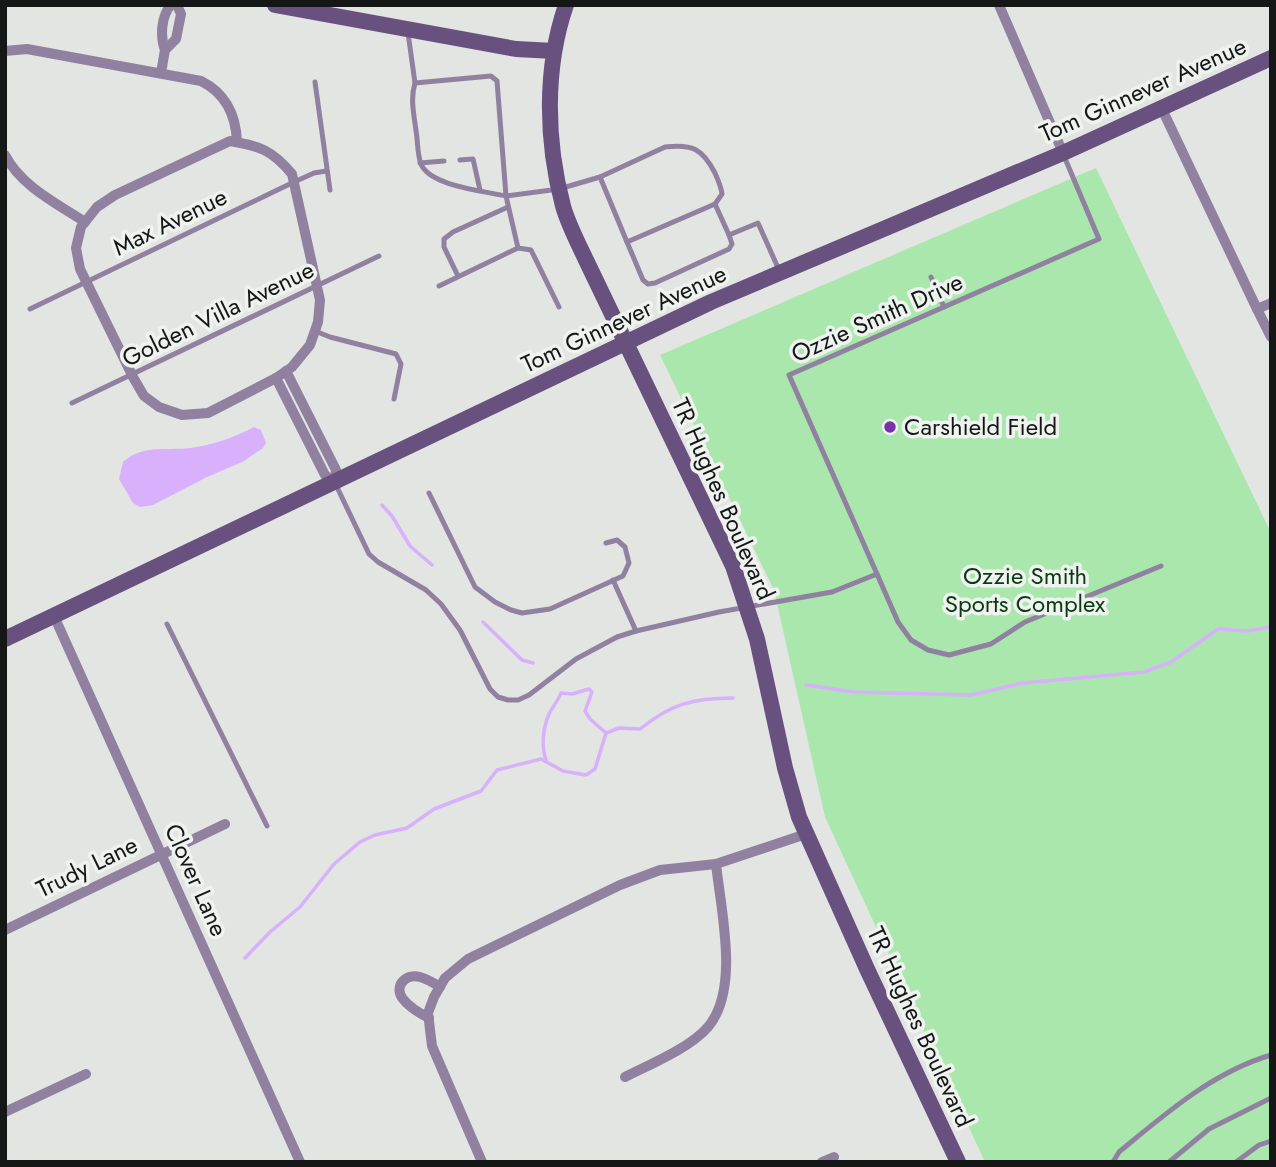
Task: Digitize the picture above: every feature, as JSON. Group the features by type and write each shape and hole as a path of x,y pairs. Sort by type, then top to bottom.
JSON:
{"main road":[{"path":"275,5 516,49 554,51"},
{"name":"TR Hughes Boulevard","path":"566,5 554,51 551,118 552,158 564,209 724,547 748,607 785,768 806,834 958,1162"},
{"name":"Tom Ginnever Avenue","path":"5,639 625,341 1063,153 1271,58"}],"street":[{"path":"161,73 165,50 161,38 167,10 171,5"},
{"path":"165,50 176,40 181,13 177,5"},
{"path":"999,5 1063,153"},
{"path":"5,51 27,49 201,80 214,88 231,111 237,128 237,142"},
{"path":"1161,107 1271,337"},
{"path":"230,141 237,142 258,145 279,158 292,174 320,300 318,322 310,345 276,378 208,413 182,415 159,407 144,396 80,269 76,248 81,227 97,207 115,195 204,151 230,141"},
{"path":"5,155 12,168 38,191 85,222"},
{"path":"1257,309 1271,303"},
{"path":"286,371 336,470 335,482"},
{"path":"276,378 325,475 335,482"},
{"name":"Clover Lane","path":"54,616 299,1161"},
{"name":"Trudy Lane","path":"7,925 225,824"},
{"path":"482,1162 432,1045 429,1013 445,978 468,959 620,885 660,870 716,864 806,834"},
{"path":"625,1077 673,1053 707,1028 722,1004 726,962 716,864"},
{"path":"429,1018 411,1007 400,996 401,982 410,976 419,976 440,987"},
{"path":"5,1112 86,1074"},
{"path":"822,1162 834,1157"}],"lane":[{"path":"407,30 415,83 411,95 420,163 426,173 438,179 506,196 559,189 600,177 665,147 692,147 704,155 721,188 722,194 715,204 627,242"},
{"path":"415,83 491,76 497,81 506,196 518,248"},
{"path":"315,82 330,190"},
{"name":"Ozzie Smith Drive","path":"877,575 789,375 1099,239 1063,153"},
{"path":"460,160 473,159 480,190"},
{"path":"420,163 444,161"},
{"name":"Max Avenue","path":"30,309 293,182 326,171"},
{"path":"600,177 643,280 648,284 729,249 732,244 715,204"},
{"path":"458,276 444,247 444,240 453,232 508,207"},
{"path":"729,235 758,223 780,273"},
{"path":"439,286 518,248 531,250 559,307"},
{"name":"Golden Villa Avenue","path":"72,402 379,256"},
{"path":"931,277 944,307"},
{"path":"315,331 396,354 401,364 394,400"},
{"path":"335,482 369,554 426,590 440,604 460,630 490,689 498,698 519,699 529,695 576,659 617,637 748,607 832,592 877,575 898,622 911,640 928,650 948,655 990,644 1025,622 1161,566"},
{"path":"429,493 475,587 495,602 522,613 536,612 566,603 623,576 628,570 629,555 623,543 617,540 606,543"},
{"path":"613,580 636,631"},
{"path":"167,624 267,826"},
{"path":"1113,1162 1119,1152 1176,1105 1251,1061 1271,1055"},
{"path":"1169,1162 1209,1129 1271,1098"},
{"path":"1236,1162 1259,1145 1271,1141"}],"green space":[{"name":"Ozzie Smith Sports Complex","path":"1096,168 1271,533 1271,1162 985,1162 825,817 774,590 660,355"}],"shaded area":[{"path":"254,427 261,430 266,443 263,448 242,462 153,505 140,507 133,503 119,479 123,462 138,453 207,445"}],"waterway":[{"path":"382,505 410,546 432,565"},
{"path":"483,622 522,660 533,663"},
{"path":"806,685 854,692 971,695 1023,683 1144,672 1171,662 1218,629 1247,631 1271,627"},
{"path":"546,760 543,743 545,725 561,693 572,694 589,689 592,692 585,711 606,733"},
{"path":"245,958 300,907 334,864 360,842 375,835 407,828 434,809 481,791 497,770 541,759 563,771 586,775 595,769 606,733 619,728 640,729 683,704 706,699 733,698"}],"place":[{"name":"Carshield Field","path":"890,427"}]}
